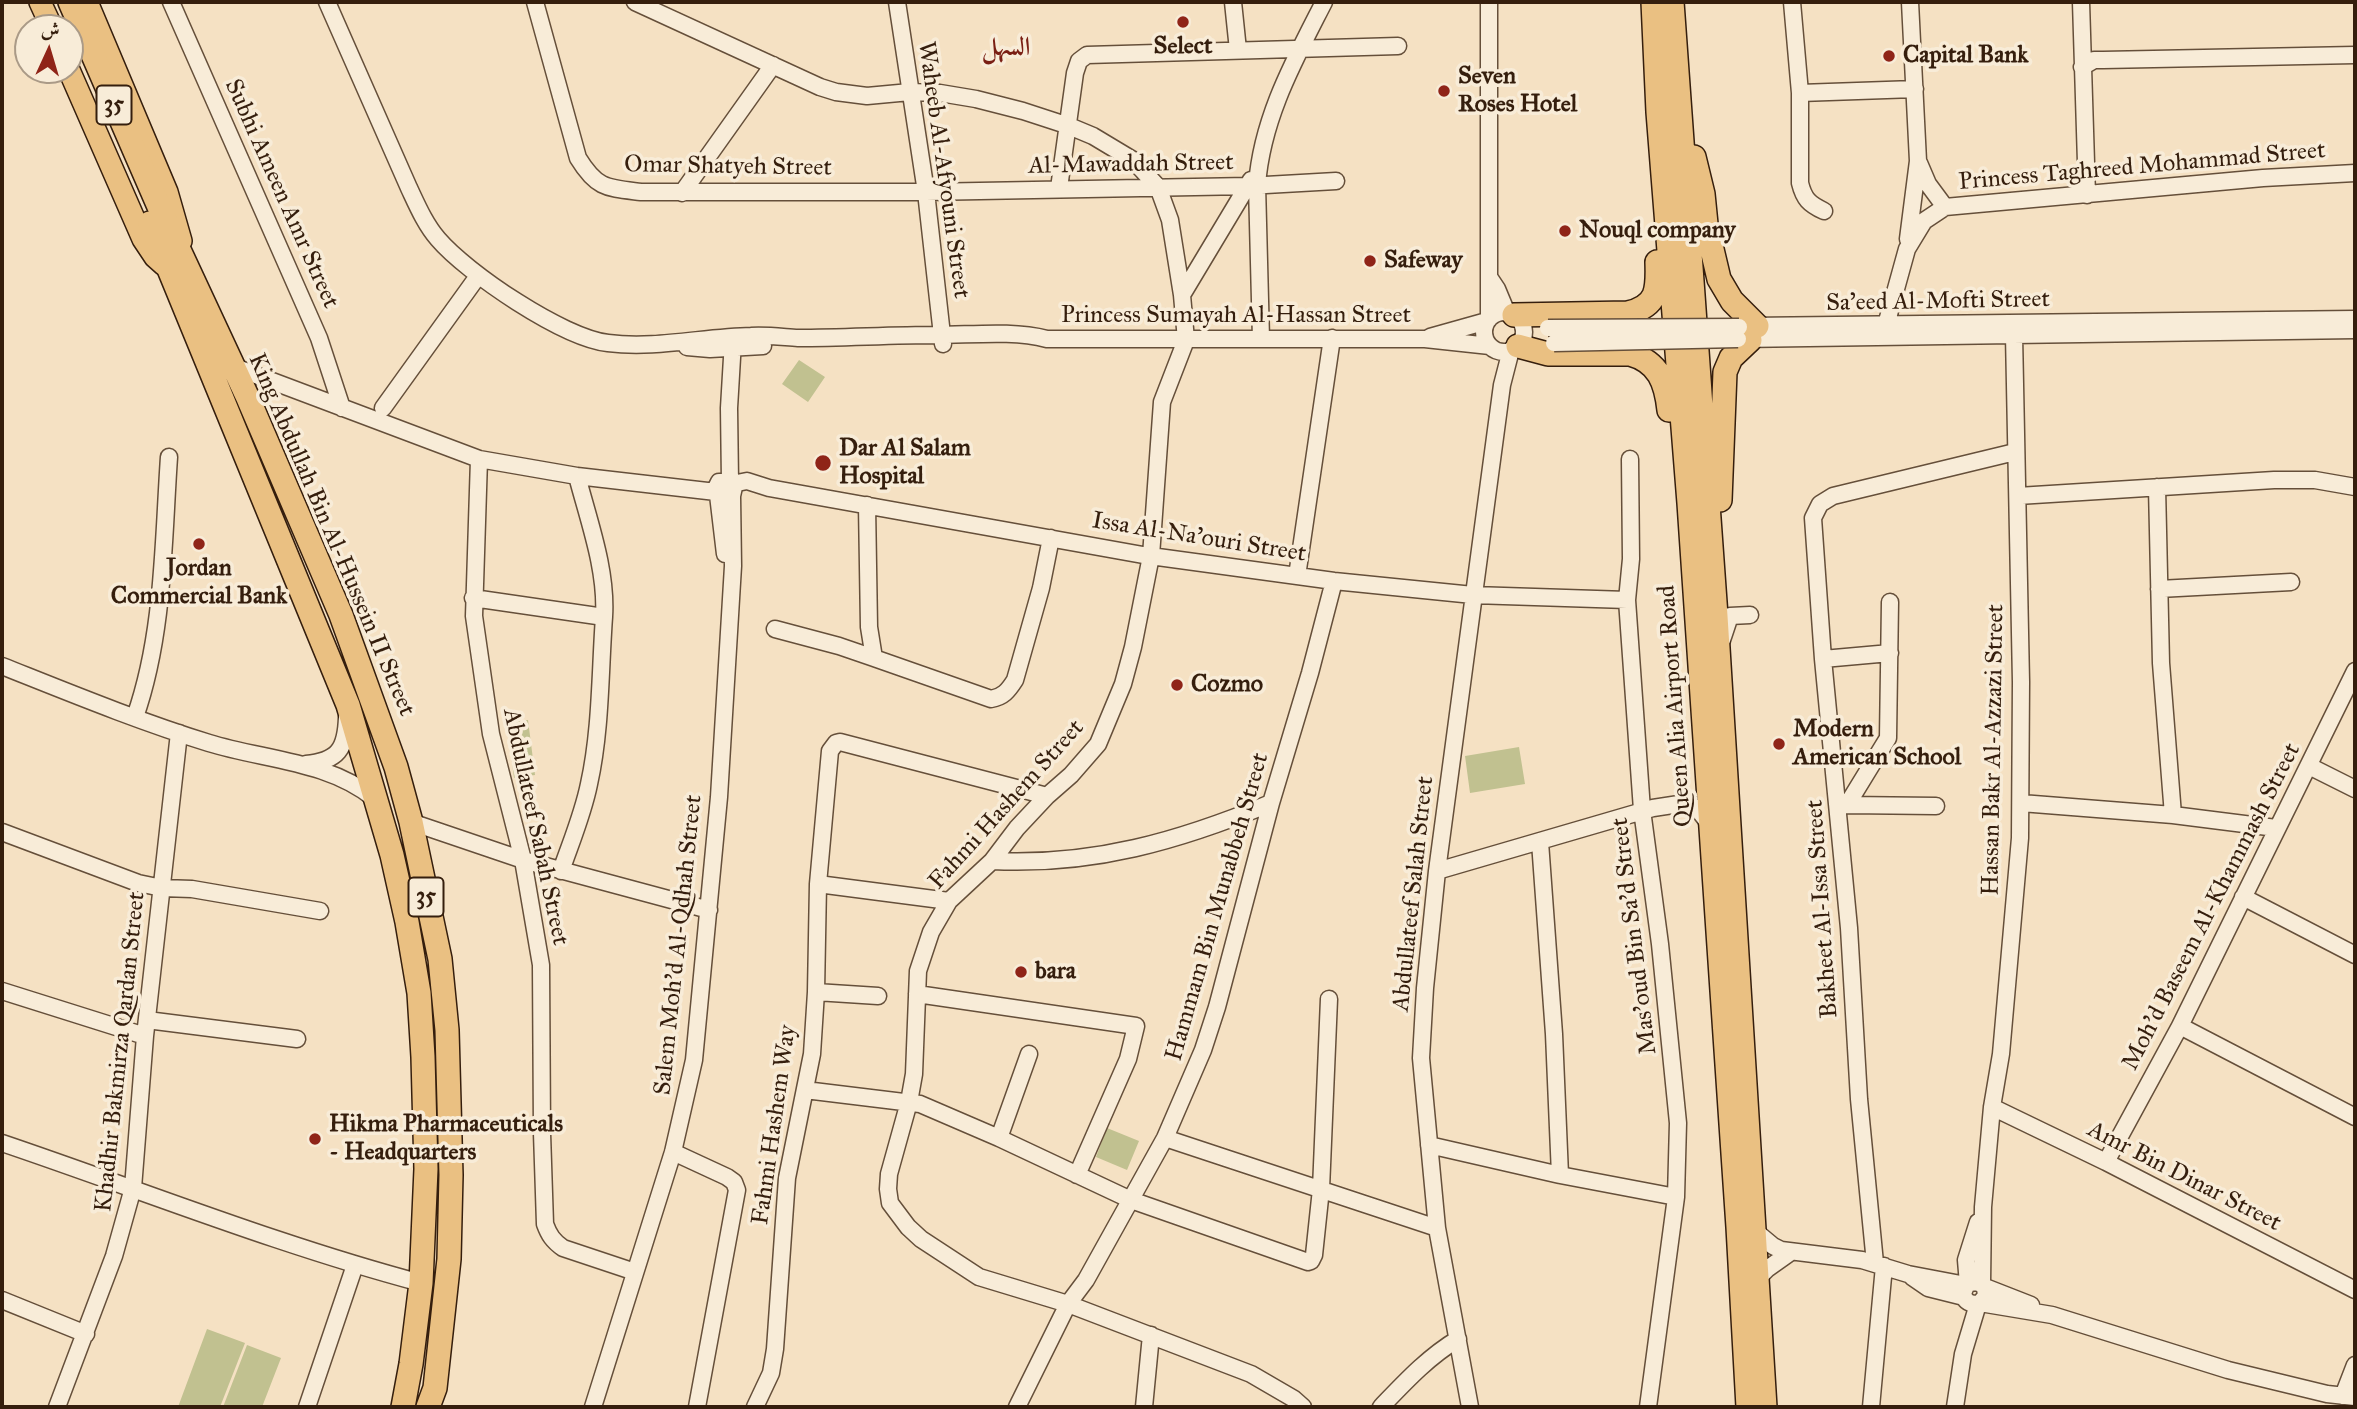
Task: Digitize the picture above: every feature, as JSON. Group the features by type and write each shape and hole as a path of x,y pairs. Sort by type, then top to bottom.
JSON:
{"highway":[{"name":"King Abdullah Bin Al-Hussein II Street","path":"70,2 348,705 393,855 419,993 426,1169 421,1283 404,1407"},
{"name":"Queen Alia Airport Road","path":"1653,2 1669,113 1701,545 1706,775 1703,817 1737,1213 1748,1407"},
{"name":"Queen Alia Airport Road","path":"1669,113 1672,2"},
{"name":"King Abdullah Bin Al-Hussein II Street","path":"84,66 153,211"},
{"path":"1669,113 1699,175 1719,279 1746,333 1725,372 1720,501 1701,545"},
{"path":"1510,335 1628,313 1642,309 1653,298 1658,281 1653,154 1669,113"},
{"name":"King Abdullah Bin Al-Hussein II Street","path":"177,267 232,366 341,615 382,722 411,822 440,960 447,1030 451,1175 449,1259 435,1401"},
{"path":"1510,335 1548,354 1630,354 1646,360 1657,370 1666,390 1680,511 1701,545"},
{"name":"Queen Alia Airport Road","path":"1701,545 1713,576 1765,1407"}],"main road":[{"path":"75,84 143,239 155,257 177,267 179,227 167,192 87,2"},
{"path":"398,1407 411,1364"}],"street":[{"name":"Subhi Ameen Amr Street","path":"171,2 319,338 342,408"},
{"name":"Princess Sumayah Al-Hassan Street","path":"327,2 422,216 438,238 478,276 575,334 607,343 727,343 754,346 942,340 1033,344 1048,339 1424,339 1510,335 1501,312 1488,320 1424,339"},
{"path":"536,3 554,2"},
{"path":"635,2 836,92 867,96 910,92 940,93 976,99 1069,127 1117,149 1133,160 1158,187 1170,220 1186,340"},
{"name":"Waheeb Al-Afyouni Street","path":"897,2 926,192 942,340"},
{"path":"1233,2 1238,50"},
{"path":"1182,295 1252,185 1275,102 1324,2"},
{"name":"Abdullateef Salah Street","path":"1470,1407 1437,1228 1421,1058 1437,870 1510,335 1484,334 1488,320 1489,276 1489,2"},
{"path":"1792,2 1800,93 1800,183 1803,196 1809,204 1824,211"},
{"path":"1907,249 1918,161 1910,2"},
{"path":"2081,2 2087,195"},
{"name":"Omar Shatyeh Street","path":"536,3 578,158 590,177 602,185 619,190 682,193 926,192"},
{"path":"1059,188 1075,73 1079,61 1087,55 1398,46"},
{"path":"2082,67 2094,60 2355,55"},
{"path":"682,193 774,65"},
{"path":"1800,93 1915,89"},
{"path":"1918,161 1928,184 1945,207"},
{"path":"2353,173 2355,189"},
{"name":"Princess Taghreed Mohammad Street","path":"1886,325 1907,249 1924,221 1945,207 2263,178 2353,173"},
{"name":"Al-Mawaddah Street","path":"926,192 1336,181"},
{"path":"1252,185 1261,339"},
{"path":"383,408 478,276"},
{"path":"1489,276 1497,289 1510,335"},
{"name":"Sa’eed Al-Mofti Street","path":"1746,333 1886,325 2355,319"},
{"name":"Sa’eed Al-Mofti Street","path":"1510,335 2014,335 2355,330"},
{"name":"Hassan Bakr Al-Azzazi Street","path":"1955,1407 1973,1293 1966,1260 1983,1207 2017,881 2021,803 2021,682 2014,335"},
{"path":"1297,576 1332,338"},
{"name":"Fahmi Hashem Street","path":"1186,340 1162,402 1151,556 1127,671 1098,744 1079,766 1046,796 992,860 949,901 938,917 918,971 914,1074 889,1174 888,1189 890,1203 908,1227 979,1277 1068,1304 1251,1374 1303,1407"},
{"name":"Salem Moh'd Al-Qdhah Street","path":"593,1407 673,1152 694,1060 715,858 723,702 732,601 733,530 726,489 729,408 727,343"},
{"path":"232,366 479,459 577,477 726,489"},
{"name":"Bakheet Al-Issa Street","path":"1871,1407 1879,1264 1859,1099 1843,806 1823,659 1813,526 1820,504 1833,496 2015,452"},
{"path":"135,718 144,693 154,645 169,457"},
{"name":"Abdullateef Sabah Street","path":"479,459 473,598 477,644 491,734 523,860 541,965 545,1223 549,1234 563,1248 635,1272"},
{"name":"Mas'oud Bin Sa'd Street","path":"1630,459 1631,559 1627,600 1642,810 1677,1097 1678,1147 1676,1197 1648,1407"},
{"path":"561,872 584,807 590,781 596,744 604,617 603,576 577,477"},
{"path":"2018,496 2284,480 2315,480 2355,487"},
{"path":"2157,487 2161,663 2173,816"},
{"name":"Issa Al-Na'ouri Street","path":"726,489 769,488 1151,556 1334,582 1473,595 1627,600"},
{"path":"867,505 869,627 874,658"},
{"path":"775,629 874,658 981,698 1000,697 1015,680 1026,649 1051,538"},
{"path":"1713,576 1730,616"},
{"name":"Hammam Bin Munabbeh Street","path":"1017,1407 1068,1304 1086,1280 1166,1138 1193,1074 1211,1026 1334,582"},
{"path":"2159,589 2291,582"},
{"path":"473,598 604,617"},
{"path":"1843,806 1888,741 1891,602"},
{"path":"1730,616 1750,615"},
{"path":"1718,656 1725,625 1730,616"},
{"path":"1823,659 1890,653"},
{"path":"2,666 179,733 349,780 376,799"},
{"name":"Moh'd Baseem Al-Khammash Street","path":"2106,1162 2180,1026 2355,671"},
{"path":"300,765 325,762 340,750 346,735 348,705"},
{"name":"Khadhir Bakmirza Qardan Street","path":"57,1407 123,1231 133,1188 146,1028 179,733"},
{"name":"Fahmi Hashem Way","path":"755,1407 771,1373 775,1349 787,1178 812,1054 818,884 830,751 840,742 1046,796"},
{"path":"2309,766 2355,789"},
{"path":"1437,870 1642,810 1679,804 1697,792 1706,775"},
{"path":"992,860 1026,863 1124,851 1184,837 1271,803"},
{"path":"2021,803 2276,828"},
{"path":"1679,804 1703,817"},
{"path":"1843,806 1936,806"},
{"path":"411,822 561,872 709,910"},
{"path":"2,832 121,878 162,888 192,889 320,911"},
{"path":"1539,842 1555,1034 1560,1175"},
{"path":"818,884 949,901"},
{"path":"2244,897 2355,955"},
{"path":"2,990 146,1028 297,1039"},
{"path":"816,992 878,996"},
{"path":"917,994 1136,1026 1128,1059 1077,1175"},
{"path":"805,1090 909,1102 999,1138 1131,1200 1308,1262 1314,1255 1321,1189 1329,999"},
{"path":"2180,1026 2355,1117"},
{"path":"999,1138 1029,1054"},
{"name":"Amr Bin Dinar Street","path":"1992,1107 2106,1162 2355,1290"},
{"path":"1166,1138 1437,1228"},
{"path":"2,1143 231,1224 355,1265 421,1283"},
{"path":"1429,1145 1560,1175 1676,1197"},
{"path":"673,1152 727,1177 734,1182 737,1190 697,1407"},
{"path":"1755,1231 1773,1247 1879,1264 2228,1370 2349,1396 2355,1365"},
{"path":"1758,1278 1791,1252"},
{"path":"307,1407 355,1265"},
{"path":"2,1300 86,1334"},
{"path":"1144,1407 1151,1335"},
{"path":"1381,1407 1437,1352 1458,1339"}],"green space":[{"path":"799,360 825,377 808,402 782,384"},
{"path":"528,720 535,775 514,778 507,723"},
{"path":"1519,747 1525,784 1470,793 1465,756"},
{"path":"1107,1128 1139,1141 1127,1170 1096,1157"},
{"path":"207,1329 245,1343 220,1407 178,1407"},
{"path":"247,1345 281,1358 262,1407 223,1407"}],"place":[{"name":"Select","path":"1183,22"},
{"name":"Capital Bank","path":"1889,56"},
{"name":"Seven Roses Hotel","path":"1444,91"},
{"name":"Nouql company","path":"1565,231"},
{"name":"Safeway","path":"1370,261"},
{"name":"Dar Al Salam Hospital","path":"823,463"},
{"name":"Jordan Commercial Bank","path":"199,544"},
{"name":"Cozmo","path":"1177,685"},
{"name":"Modern American School","path":"1779,744"},
{"name":"bara","path":"1021,972"},
{"name":"Hikma Pharmaceuticals - Headquarters","path":"315,1139"}],"district":[{"name":"السهل","path":"1006,49"}]}
